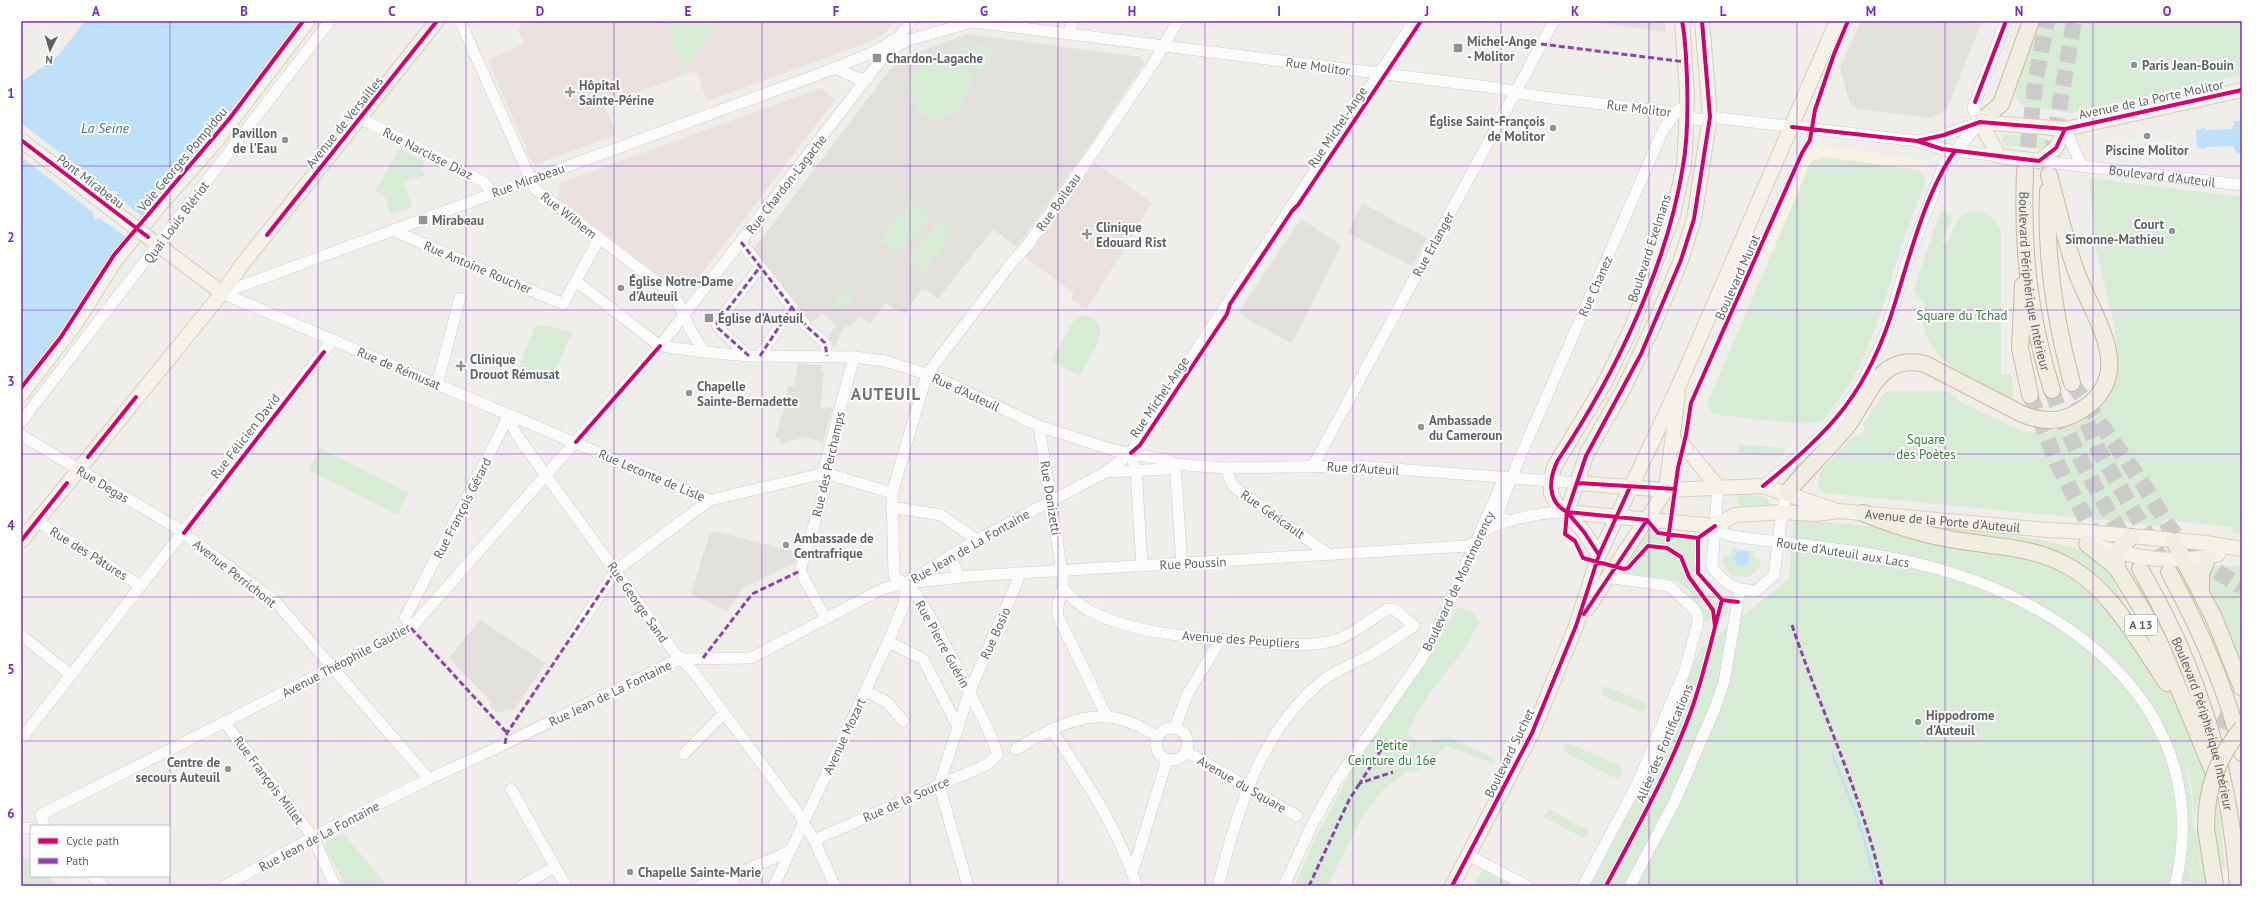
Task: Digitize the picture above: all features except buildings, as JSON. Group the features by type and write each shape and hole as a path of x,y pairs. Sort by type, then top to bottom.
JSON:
{"highway":[{"path":"1980,122 2001,104 2031,21"},
{"name":"Boulevard Périphérique Intérieur","path":"2025,171 2025,260 2037,334 2052,390"},
{"path":"1787,493 1847,425 1880,376 1888,369 1900,364 1915,362 1925,364 2036,420 2068,417 2082,410 2096,396 2105,382 2108,371 2108,345 2076,271 2049,175 2047,206 2050,272 2060,334 2072,383"},
{"path":"2025,260 2021,307 2020,348 2030,395"},
{"name":"A 13","path":"1863,513 1906,529 1948,539 2027,552 2063,563 2097,588 2113,605 2167,683 2115,563"},
{"path":"2115,563 2120,548 2131,537"},
{"path":"2174,541 2201,590 2223,638 2242,688"},
{"path":"2087,544 2115,563 2161,646 2213,772 2233,839"},
{"path":"2201,590 2201,574 2208,557"},
{"name":"Boulevard Périphérique Intérieur","path":"2140,569 2176,635 2202,700 2224,781 2233,839 2238,886"},
{"path":"2169,572 2196,623 2210,656 2230,709 2242,753"},
{"path":"2215,886 2206,828 2207,805 2212,778 2221,758 2242,728"}],"main road":[{"name":"Voie Georges Pompidou","path":"21,395 76,323 115,261 164,200 218,139 308,21"},
{"name":"Avenue de Versailles","path":"21,541 222,293 241,266 437,21"},
{"name":"Boulevard Exelmans","path":"1551,481 1557,462 1610,372 1631,329 1659,258 1673,215 1684,165 1681,114 1687,100 1682,21"},
{"path":"1567,512 1578,483 1584,460 1641,354 1680,260 1694,219 1710,117 1702,21"},
{"name":"Boulevard Murat","path":"1630,487 1679,386 1792,127 1836,21"},
{"name":"Avenue de la Porte Molitor","path":"2065,129 2242,90"},
{"path":"1980,122 2065,129 2056,148 2039,161"},
{"path":"1980,122 1999,156"},
{"name":"Pont Mirabeau","path":"21,140 222,293"},
{"name":"Boulevard d'Auteuil","path":"1999,156 2039,161"},
{"name":"Boulevard Murat","path":"1666,490 1679,386"},
{"path":"1673,442 1684,446 1718,487"},
{"path":"1551,481 1554,501 1567,512 1584,532 1599,555"},
{"name":"Avenue de la Porte d'Auteuil","path":"1578,483 1666,490 1763,486 1838,511"},
{"name":"Boulevard Suchet","path":"1452,886 1532,733 1576,626 1599,555 1630,487"},
{"name":"Boulevard Suchet","path":"1576,626 1666,490"},
{"name":"Avenue de la Porte d'Auteuil","path":"1715,526 1735,516 1782,512 1816,514 1838,511 2048,530 2088,532 2240,549"},
{"path":"1567,512 1715,526"},
{"name":"Avenue de la Porte d'Auteuil","path":"2048,530 2087,544"},
{"path":"1607,577 1604,561 1609,550 1609,533"},
{"name":"Avenue de la Porte d'Auteuil","path":"2115,563 2146,559 2184,560 2208,557 2240,549"}],"street":[{"name":"Quai Louis Blériot","path":"21,422 330,21"},
{"name":"Rue Wilhem","path":"460,21 535,189 675,296 684,316"},
{"name":"Rue Chardon-Lagache","path":"660,346 911,21"},
{"name":"Rue Molitor","path":"887,53 906,41 969,21 1516,91 1535,96 1681,114 1691,111 1707,112 1710,117 1918,141"},
{"path":"1068,33 1073,21"},
{"name":"Rue Boileau","path":"927,374 1031,239 1138,86 1178,21"},
{"name":"Rue Michel-Ange","path":"1131,453 1154,414 1414,21"},
{"name":"Rue Erlanger","path":"1312,466 1554,21"},
{"path":"1980,122 1973,108 2006,21"},
{"name":"Rue Mirabeau","path":"222,293 835,68 878,50 900,35"},
{"path":"835,68 852,76 860,79 870,75 871,62 856,59 849,67 852,76"},
{"name":"Rue Chanez","path":"1508,478 1664,128 1681,114"},
{"name":"Rue Narcisse Diaz","path":"360,118 484,182 492,193"},
{"path":"1918,141 1944,135 1980,122"},
{"path":"1763,486 1797,459 1828,429 1863,381 1884,338 1908,259 1944,165 1980,122"},
{"path":"2065,129 2082,166"},
{"name":"Boulevard d'Auteuil","path":"1918,141 1955,151 1999,156"},
{"name":"Boulevard d'Auteuil","path":"2039,161 2242,185"},
{"name":"Rue Antoine Roucher","path":"392,230 563,304 576,282"},
{"path":"599,239 576,282 660,346"},
{"path":"741,242 807,327 825,343 827,356"},
{"path":"760,266 717,323 718,328 755,356 792,307"},
{"name":"Rue de Rémusat","path":"222,293 576,442"},
{"path":"437,384 460,298"},
{"path":"684,316 704,352"},
{"name":"Rue Félicien David","path":"23,732 71,675 184,533 333,340"},
{"name":"Rue d'Auteuil","path":"660,346 704,352 755,356 854,357 885,361 927,374 1039,426 1113,450 1167,460 1175,464 1225,468 1354,466 1578,483"},
{"name":"Avenue Théophile Gautier","path":"44,825 41,815 44,813 411,628 547,476 660,346"},
{"name":"Rue des Perchamps","path":"826,619 800,571 825,488 825,473 854,357"},
{"name":"Rue Pierre Guérin","path":"927,374 892,493 891,507 894,553 892,565 894,576 906,584 920,600 994,743 997,755"},
{"name":"Rue George Sand","path":"509,415 516,434 680,659 693,671 804,823 814,840 835,886"},
{"name":"Rue François Gérard","path":"411,628 405,618 509,415"},
{"name":"Rue Donizetti","path":"1039,426 1064,586"},
{"name":"Rue Degas","path":"21,434 184,533"},
{"name":"Rue Leconte de Lisle","path":"576,442 710,500 825,473 892,493"},
{"path":"1106,472 1131,453 1136,470 1142,566"},
{"path":"1175,464 1182,564"},
{"name":"Rue d'Auteuil","path":"1106,472 1167,469 1175,464"},
{"name":"Rue Géricault","path":"1225,468 1234,486 1328,554"},
{"name":"Rue Jean de La Fontaine","path":"224,886 312,837 429,779 680,659 751,658 882,589 906,584 950,555 1106,472"},
{"path":"1508,478 1499,512 1503,519 1511,521"},
{"name":"Boulevard de Montmorency","path":"1284,886 1312,825 1337,780 1422,658 1442,619 1508,478"},
{"path":"1718,487 1712,567 1727,585 1740,589 1756,591 1774,575 1782,512 1787,493"},
{"path":"572,637 616,570 710,500"},
{"path":"891,507 941,515 977,540"},
{"name":"Rue Poussin","path":"906,584 959,577 1467,546 1486,531 1511,521 1540,512 1567,512"},
{"name":"Rue des Pâtures","path":"37,521 141,586"},
{"name":"Route d'Auteuil aux Lacs","path":"1715,526 1723,533 1732,536 1894,558 1966,578 2003,592 2043,612 2098,651 2136,691 2158,723 2170,754 2179,788 2183,820 2182,853 2175,886"},
{"name":"Avenue Perrichont","path":"184,533 274,600 429,779"},
{"path":"950,555 959,577"},
{"name":"Rue Bosio","path":"939,785 969,693 1021,573"},
{"path":"1583,886 1638,782 1685,670 1698,617 1694,609 1669,586 1607,577"},
{"name":"Avenue Mozart","path":"774,886 888,642 904,604 906,584"},
{"path":"1064,586 1057,600 1058,616 1107,717"},
{"name":"Avenue des Peupliers","path":"1064,586 1088,610 1110,619 1143,629 1221,639 1288,644 1311,644 1334,640 1352,633 1387,609 1394,609 1414,626 1372,654 1324,679 1301,699 1279,728 1247,788"},
{"path":"1630,886 1675,801 1715,708 1724,682 1740,589"},
{"path":"414,601 427,611"},
{"path":"21,635 71,675"},
{"path":"1176,728 1187,694 1221,639"},
{"path":"888,642 923,660 958,727"},
{"path":"866,691 888,703 903,721"},
{"path":"684,754 724,713"},
{"path":"1016,750 1051,729 1073,721 1107,717 1132,723 1158,736"},
{"name":"Rue François Millet","path":"225,723 312,837 335,886"},
{"path":"1176,728 1187,737 1186,752 1178,759 1167,760 1157,750 1158,736 1166,729 1176,728"},
{"path":"1051,729 1083,775 1110,819 1136,886"},
{"name":"Avenue du Square","path":"1186,752 1297,816"},
{"name":"Rue de la Source","path":"814,840 988,764 997,755"},
{"path":"1132,874 1167,760"},
{"path":"939,785 968,886"},
{"path":"1218,886 1233,827 1247,788"},
{"path":"511,789 566,886"},
{"path":"700,886 732,881 790,851"},
{"path":"1468,855 1526,886"},
{"path":"521,886 555,866"},
{"path":"94,877 103,886"}],"shaded area":[{"name":"Hôpital Sainte-Périne","path":"523,21 666,21 682,70 720,21 895,21 887,31 872,41 707,101 696,71 604,104 616,135 536,164 532,162 488,60 524,44 518,29"},
{"path":"1587,21 1665,21 1666,32"},
{"path":"1861,21 1982,21 1947,109 1931,118 1858,109 1850,103 1840,68"},
{"path":"967,34 1141,57 1144,63 1090,145 1017,247 993,229 938,299 927,291 921,290 905,314 885,303 870,324 860,317 850,327 847,326 842,329 835,348 827,339 836,325 821,313 816,319 809,323 753,250 892,67 908,56"},
{"name":"Hôpital Sainte-Périne","path":"821,88 835,100 694,284 673,286 558,198 560,183"},
{"path":"1819,146 1928,161 1926,169 1920,170 1822,157 1812,162 1772,254 1765,250 1807,155 1812,149"},
{"name":"Clinique Edouard Rist","path":"1095,162 1152,203 1087,309 1071,299 1074,293 1025,257"},
{"path":"1362,203 1427,238 1412,266 1348,233"},
{"path":"1301,219 1341,245 1292,343 1253,323 1239,312"},
{"path":"798,364 822,365 822,371 824,372 820,408 833,407 823,442 805,437 781,444 780,439 775,438 785,405 787,386 794,386"},
{"path":"715,531 799,553 793,564 744,587 727,611 691,594 709,536"},
{"path":"480,620 546,663 513,711 509,709 497,713 489,704 491,702 449,658"},
{"path":"65,877 86,877 95,886 74,886"}],"green space":[{"path":"666,21 720,21 697,51 698,55 682,70"},
{"name":"Paris Jean-Bouin","path":"2040,21 2242,21 2242,75 2071,113 2021,105 2015,93"},
{"path":"973,43 987,46 992,52 989,65 980,75 977,74 973,64 958,50 960,47"},
{"path":"943,54 959,57 969,65 972,76 970,89 964,101 955,112 943,118 931,118 922,115 916,109 912,102 909,87 911,78 921,64 929,59"},
{"path":"2003,134 2047,139 2050,143 2048,146 2039,149 2005,145 2002,142"},
{"path":"399,149 425,162 421,168 424,175 404,182 412,207 390,215 385,197 376,190"},
{"path":"1822,157 1920,170 1926,181 1903,241 1876,327 1858,369 1823,420 1811,423 1799,423 1713,414 1707,404 1811,162"},
{"name":"Square des Poètes","path":"2089,178 2242,197 2242,534 2233,533 2233,527 2163,520 2162,526 1824,493 1818,487 1820,472 1853,437 1862,435 1865,429 1863,425 1883,394 1890,391 1946,391 1958,398 1958,401 2022,431 2045,433 2076,422 2115,372 2117,358 2115,327 2095,245"},
{"path":"911,200 930,215 899,255 880,241"},
{"name":"Square du Tchad","path":"1941,210 1945,210 1952,218 1942,242 1947,244 1954,227 1960,218 1972,211 1978,211 1990,216 1999,227 2001,233 2001,375 2011,374 2013,392 2012,400 1980,384 1949,365 1937,353 1928,339 1924,323 1925,304 1914,293 1914,289"},
{"path":"937,221 953,233 924,273 907,261"},
{"path":"845,288 855,296 841,314 831,306"},
{"path":"1082,316 1093,319 1099,324 1100,332 1094,350 1079,376 1051,360 1073,322"},
{"path":"536,324 572,332 549,384 517,371"},
{"path":"1739,444 1784,448 1785,452 1780,457 1738,453"},
{"path":"320,448 407,492 408,494 398,513 396,514 309,470"},
{"path":"1743,493 1767,498 1770,504 1766,506 1740,506 1736,498"},
{"name":"Hippodrome d'Auteuil","path":"1794,519 1876,527 1918,539 2053,563 2095,592 2123,630 2160,689 2170,684 2207,770 2194,819 2191,781 2185,761 2192,802 2194,836 2195,830 2201,830 2209,886 2191,886 2194,845 2190,886 1590,886 1647,778 1699,650 1789,579"},
{"path":"1932,528 2024,537 2072,548 2091,556 2103,566 2115,584 2131,617 2114,595 2090,572"},
{"path":"1648,534 1694,539 1696,542 1695,570 1699,582 1708,595 1712,593 1719,601 1726,603 1728,608 1727,615 1705,622 1690,593 1682,585 1664,578 1624,573 1621,569 1640,542"},
{"path":"1732,548 1740,549 1734,553 1734,560 1738,566 1745,566 1750,562 1751,555 1746,550 1754,551 1754,558 1761,559 1760,568 1748,577 1732,576 1722,563 1723,555 1731,556"},
{"path":"2216,566 2242,566 2242,670 2206,586 2206,573"},
{"name":"Petite Ceinture du 16e","path":"1458,607 1473,612 1480,623 1458,657 1425,700 1418,711 1408,734 1420,743 1449,737 1495,758 1493,764 1447,746 1414,773 1408,771 1384,789 1365,812 1327,886 1295,886 1315,839 1356,762 1423,667"},
{"path":"1605,686 1646,703 1647,709 1642,712 1601,695"},
{"path":"1566,744 1570,744 1619,765 1623,769 1622,774 1618,778 1613,777 1565,752 1563,748"},
{"path":"2216,797 2221,823 2225,869 2220,871 2223,886 2222,886 2214,827"},
{"path":"1549,809 1588,830 1589,835 1583,838 1544,817"},
{"path":"343,833 386,886 344,886 341,877 325,847 327,841"},
{"path":"21,857 30,858 30,877 49,877 58,886 21,886"},
{"path":"1482,870 1513,886 1474,886"}],"water":[{"name":"La Seine","path":"85,21 298,21 197,153 159,193 117,248 82,302 21,382 21,82 57,57"},
{"path":"2235,121 2242,121 2242,153 2236,153 2233,146 2206,147 2206,149 2197,148 2196,130 2205,128 2206,130 2232,129"},
{"path":"1742,550 1748,552 1750,558 1748,564 1742,566 1736,564 1734,558 1736,552"}],"pier":[{"path":"21,123 110,191 117,191 117,197 143,217 127,238 100,218 94,220 94,213 21,157"}],"waterway":[{"path":"1833,756 1857,816 1877,886"}],"tunnel":[{"path":"2025,171 2036,78 2047,21"},
{"path":"2051,157 2074,21"},
{"path":"2072,383 2143,484 2169,527 2192,553 2208,566 2242,587"},
{"path":"2052,390 2076,450 2128,546"},
{"path":"2030,395 2057,463 2099,544"},
{"path":"2078,401 2097,447 2168,571"},
{"path":"2196,707 2224,721 2242,727"}],"marked path":[{"path":"1541,44 1686,62"},
{"path":"741,242 807,327 825,343 827,356"},
{"path":"749,356 718,328 717,323 760,267"},
{"path":"760,356 792,307"},
{"path":"505,744 507,733 616,570"},
{"path":"703,658 752,594 800,571"},
{"path":"1792,625 1803,658 1853,787 1874,853 1882,886"},
{"path":"411,628 507,733"},
{"path":"1386,742 1360,783 1393,772"},
{"path":"1309,886 1349,800 1360,783"}],"cycle path":[{"path":"21,388 61,337 114,255 230,118 303,21"},
{"path":"267,235 437,21"},
{"path":"1131,453 1140,445 1227,314 1230,304 1421,21"},
{"path":"1682,21 1687,78 1687,133 1683,166 1665,243 1636,319 1618,356 1579,427 1558,460 1551,481 1551,489 1555,502 1567,512 1647,520 1658,533 1698,538 1715,526"},
{"path":"1702,21 1710,117 1694,219 1681,260 1641,354 1586,456 1567,512 1565,534 1575,541 1583,558 1624,569 1628,568 1648,546 1667,548 1681,557 1689,577 1713,610 1715,626"},
{"path":"1668,540 1678,468 1686,435 1691,403 1802,153 1810,140 1815,110 1834,54 1848,21"},
{"path":"1975,102 2006,21"},
{"path":"1917,141 1944,135 1980,122 2065,129 2242,90"},
{"path":"1792,127 1917,141 1942,149 2039,161 2056,148 2065,129"},
{"path":"21,140 148,237"},
{"path":"1763,486 1810,446 1846,406 1860,384 1885,334 1927,204 1945,167 1955,151"},
{"path":"576,442 660,346"},
{"path":"184,533 324,352"},
{"path":"88,457 136,397"},
{"path":"21,541 67,483"},
{"path":"1578,483 1675,489"},
{"path":"1452,886 1532,733 1576,626 1599,555 1630,487"},
{"path":"1567,512 1584,532 1599,555"},
{"path":"1584,614 1647,520"},
{"path":"1698,538 1698,573 1722,600 1738,602"},
{"name":"Allée des Fortifications","path":"1606,886 1652,800 1682,734 1700,684 1722,600"}],"place":[{"name":"Michel-Ange - Molitor","path":"1458,48"},
{"name":"Chardon-Lagache","path":"877,58"},
{"name":"Paris Jean-Bouin","path":"2134,65"},
{"name":"Hôpital Sainte-Périne","path":"570,92"},
{"name":"Église Saint-François de Molitor","path":"1553,128"},
{"name":"Piscine Molitor","path":"2147,136"},
{"name":"Pavillon de l'Eau","path":"285,140"},
{"name":"Mirabeau","path":"423,220"},
{"name":"Court Simonne-Mathieu","path":"2172,231"},
{"name":"Clinique Edouard Rist","path":"1087,234"},
{"name":"Église Notre-Dame d'Auteuil","path":"621,288"},
{"name":"Église d'Auteuil","path":"709,318"},
{"name":"Clinique Drouot Rémusat","path":"461,366"},
{"name":"Chapelle Sainte-Bernadette","path":"689,393"},
{"name":"Ambassade du Cameroun","path":"1421,427"},
{"name":"Ambassade de Centrafrique","path":"786,545"},
{"name":"Hippodrome d'Auteuil","path":"1918,722"},
{"name":"Centre de secours Auteuil","path":"228,769"},
{"name":"Chapelle Sainte-Marie","path":"630,872"}],"district":[{"name":"AUTEUIL","path":"886,394"}]}
